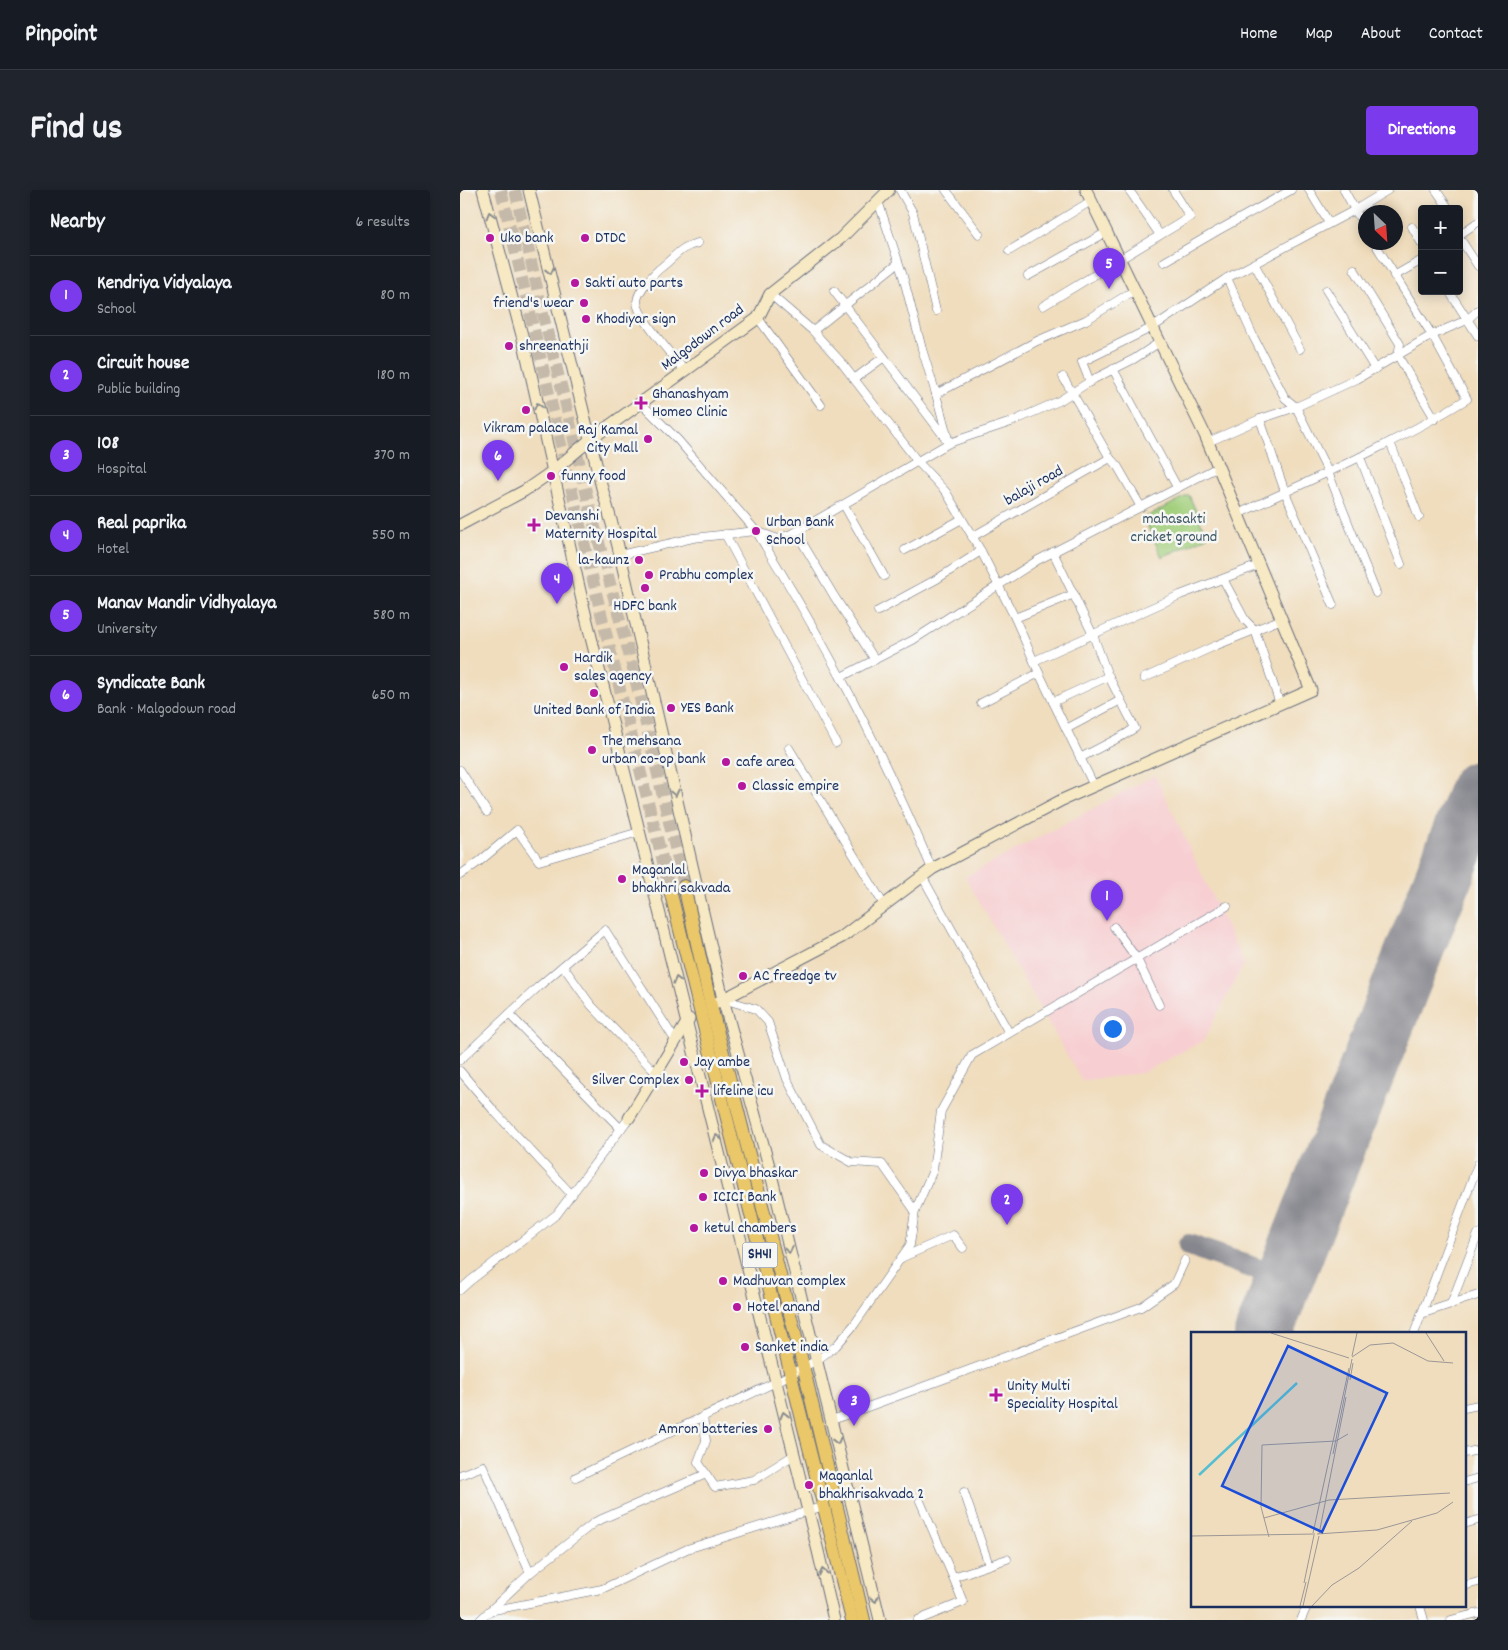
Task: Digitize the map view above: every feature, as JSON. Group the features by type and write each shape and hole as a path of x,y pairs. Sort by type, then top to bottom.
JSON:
{"main road":[{"name":"SH41","path":"690,885 688,902 706,1009 790,1374 852,1620"},
{"name":"SH41","path":"670,890 706,1009 804,1366 864,1620"}],"street":[{"path":"483,190 523,339 580,591 834,1620"},
{"path":"529,190 620,555 690,885 768,1166 880,1620"},
{"name":"Malgodown road","path":"553,471 591,439 758,318 770,294 841,238 889,190"},
{"path":"900,190 913,213 936,311"},
{"path":"946,190 979,234"},
{"path":"1129,190 1160,235"},
{"path":"1043,306 1190,216 1173,190"},
{"path":"1164,262 1290,190"},
{"path":"1309,190 1329,223"},
{"path":"1344,190 1358,215"},
{"path":"1090,382 1082,362 1153,327 1227,278 1355,210 1388,190"},
{"path":"1437,191 1446,205"},
{"path":"460,1290 557,1214 629,1118 687,1020 723,999 842,937 932,869 1062,800 1311,690 1208,442 1089,195 1009,251"},
{"path":"878,201 898,263 949,443"},
{"path":"1463,233 1478,222"},
{"path":"1412,227 1418,237"},
{"path":"1028,276 1107,232"},
{"path":"1463,242 1478,266"},
{"path":"685,371 649,326 636,305 637,299 656,272 686,246 698,243"},
{"path":"1238,514 1390,442 1435,419 1467,399 1432,335 1379,250"},
{"path":"1394,276 1418,262"},
{"path":"813,331 898,263"},
{"path":"1254,263 1300,349"},
{"path":"1354,269 1400,344 1398,356 1435,419"},
{"path":"1227,278 1254,338 1285,398 1296,407 1328,472 1376,593"},
{"path":"936,394 1037,341 1086,320 1135,290"},
{"path":"1326,290 1375,369"},
{"path":"834,291 949,443"},
{"path":"770,294 813,331 841,362 918,462 946,492 981,551 1016,618 1039,673 1094,786"},
{"path":"1451,295 1478,336"},
{"path":"1208,442 1260,419 1296,407 1357,379 1432,335 1467,320 1478,310"},
{"path":"758,318 821,405"},
{"path":"620,555 693,538 756,530 778,539 796,532 949,443 1011,422 1059,401 1134,359 1160,342"},
{"path":"854,379 884,357"},
{"path":"1113,370 1177,487"},
{"path":"1064,377 1110,458 1118,466 1141,507"},
{"path":"641,403 678,440 756,530 841,677 905,806 932,869"},
{"path":"1260,419 1285,492 1333,605"},
{"path":"1390,442 1418,517"},
{"path":"1360,457 1401,564"},
{"name":"balaji road","path":"972,537 1110,458"},
{"path":"841,677 913,640 1038,560 1218,467"},
{"path":"460,525 524,491 553,471"},
{"path":"844,505 884,576"},
{"path":"905,550 962,519"},
{"path":"796,532 875,660"},
{"path":"725,534 836,743"},
{"path":"878,611 937,579 981,551"},
{"path":"1053,552 1093,635 1109,676 1135,728 1080,758"},
{"path":"1034,661 1180,595 1259,565"},
{"path":"1223,579 1245,620 1255,630 1280,704"},
{"path":"1016,618 1074,594"},
{"path":"1144,678 1282,619"},
{"path":"980,703 1039,673"},
{"path":"1053,702 1109,676"},
{"path":"1066,729 1121,700"},
{"path":"789,748 884,905"},
{"path":"460,770 487,812"},
{"path":"460,875 517,830 539,861 639,832"},
{"path":"922,876 1009,1034"},
{"path":"655,897 674,905"},
{"path":"576,1477 776,1382 817,1360 836,1346 854,1325 910,1245 914,1211 933,1170 941,1111 972,1055 1227,906"},
{"path":"1114,927 1137,959 1159,1005"},
{"path":"460,1060 509,1014 605,930 675,1040"},
{"path":"563,966 591,1005 656,1073"},
{"path":"723,999 756,1009 768,1022 787,1079 821,1145 851,1162 882,1164 914,1211"},
{"path":"509,1014 621,1129"},
{"path":"460,1071 494,1111 572,1194"},
{"path":"1415,1332 1478,1164"},
{"path":"1451,1304 1478,1234"},
{"path":"901,1258 953,1235 963,1248"},
{"path":"832,1420 1141,1308 1174,1284 1185,1260"},
{"path":"1421,1314 1478,1295"},
{"path":"703,1416 706,1441 698,1462 715,1486 754,1480 794,1455"},
{"path":"460,1475 483,1466 530,1573"},
{"path":"480,1620 530,1573 595,1522 706,1474"},
{"path":"831,1482 846,1477"},
{"path":"964,1492 989,1565"},
{"path":"918,1620 963,1602 920,1501"},
{"path":"489,1611 602,1589 687,1549 824,1506"},
{"path":"953,1577 1007,1559"},
{"path":"1301,1620 1306,1608"},
{"path":"1451,1620 1478,1613"}],"shaded area":[{"path":"1155,775 1244,964 1203,1041 1142,1073 1082,1081 965,877"}],"green space":[{"name":"mahasakti cricket ground","path":"1189,495 1207,537 1162,557 1144,518"}],"taxiway":[{"path":"1189,1245 1285,1279"}],"runway":[{"path":"1264,1332 1478,790"}],"tunnel":[{"path":"501,190 596,593 670,890"},
{"path":"515,190 590,509 632,665 684,886"}],"place":[{"name":"Uko bank","path":"490,238"},
{"name":"DTDC","path":"585,238"},
{"name":"Sakti auto parts","path":"575,283"},
{"name":"Manav Mandir Vidhyalaya","path":"1109,289"},
{"name":"friend's wear","path":"584,303"},
{"name":"Khodiyar sign","path":"586,319"},
{"name":"shreenathji","path":"509,346"},
{"name":"Ghanashyam Homeo Clinic","path":"641,403"},
{"name":"Vikram palace","path":"526,410"},
{"name":"Raj Kamal City Mall","path":"648,439"},
{"name":"funny food","path":"551,476"},
{"name":"Syndicate Bank","path":"498,481"},
{"name":"Devanshi Maternity Hospital","path":"534,525"},
{"name":"Urban Bank School","path":"756,531"},
{"name":"la-kaunz","path":"639,560"},
{"name":"Prabhu complex","path":"649,575"},
{"name":"HDFC bank","path":"645,588"},
{"name":"Real paprika","path":"557,604"},
{"name":"Hardik sales agency","path":"564,667"},
{"name":"United Bank of India","path":"594,693"},
{"name":"YES Bank","path":"671,708"},
{"name":"The mehsana urban co-op bank","path":"592,750"},
{"name":"cafe area","path":"726,762"},
{"name":"Classic empire","path":"742,786"},
{"name":"Maganlal bhakhri sakvada","path":"622,879"},
{"name":"Kendriya Vidyalaya","path":"1107,921"},
{"name":"AC freedge tv","path":"743,976"},
{"name":"Jay ambe","path":"684,1062"},
{"name":"Silver Complex","path":"689,1080"},
{"name":"lifeline icu","path":"702,1091"},
{"name":"Divya bhaskar","path":"704,1173"},
{"name":"ICICI Bank","path":"703,1197"},
{"name":"Circuit house","path":"1007,1225"},
{"name":"ketul chambers","path":"694,1228"},
{"name":"Madhuvan complex","path":"723,1281"},
{"name":"Hotel anand","path":"737,1307"},
{"name":"Sanket india","path":"745,1347"},
{"name":"Unity Multi Speciality Hospital","path":"996,1395"},
{"name":"108","path":"854,1426"},
{"name":"Amron batteries","path":"768,1429"},
{"name":"Maganlal bhakhrisakvada 2","path":"809,1485"}]}
